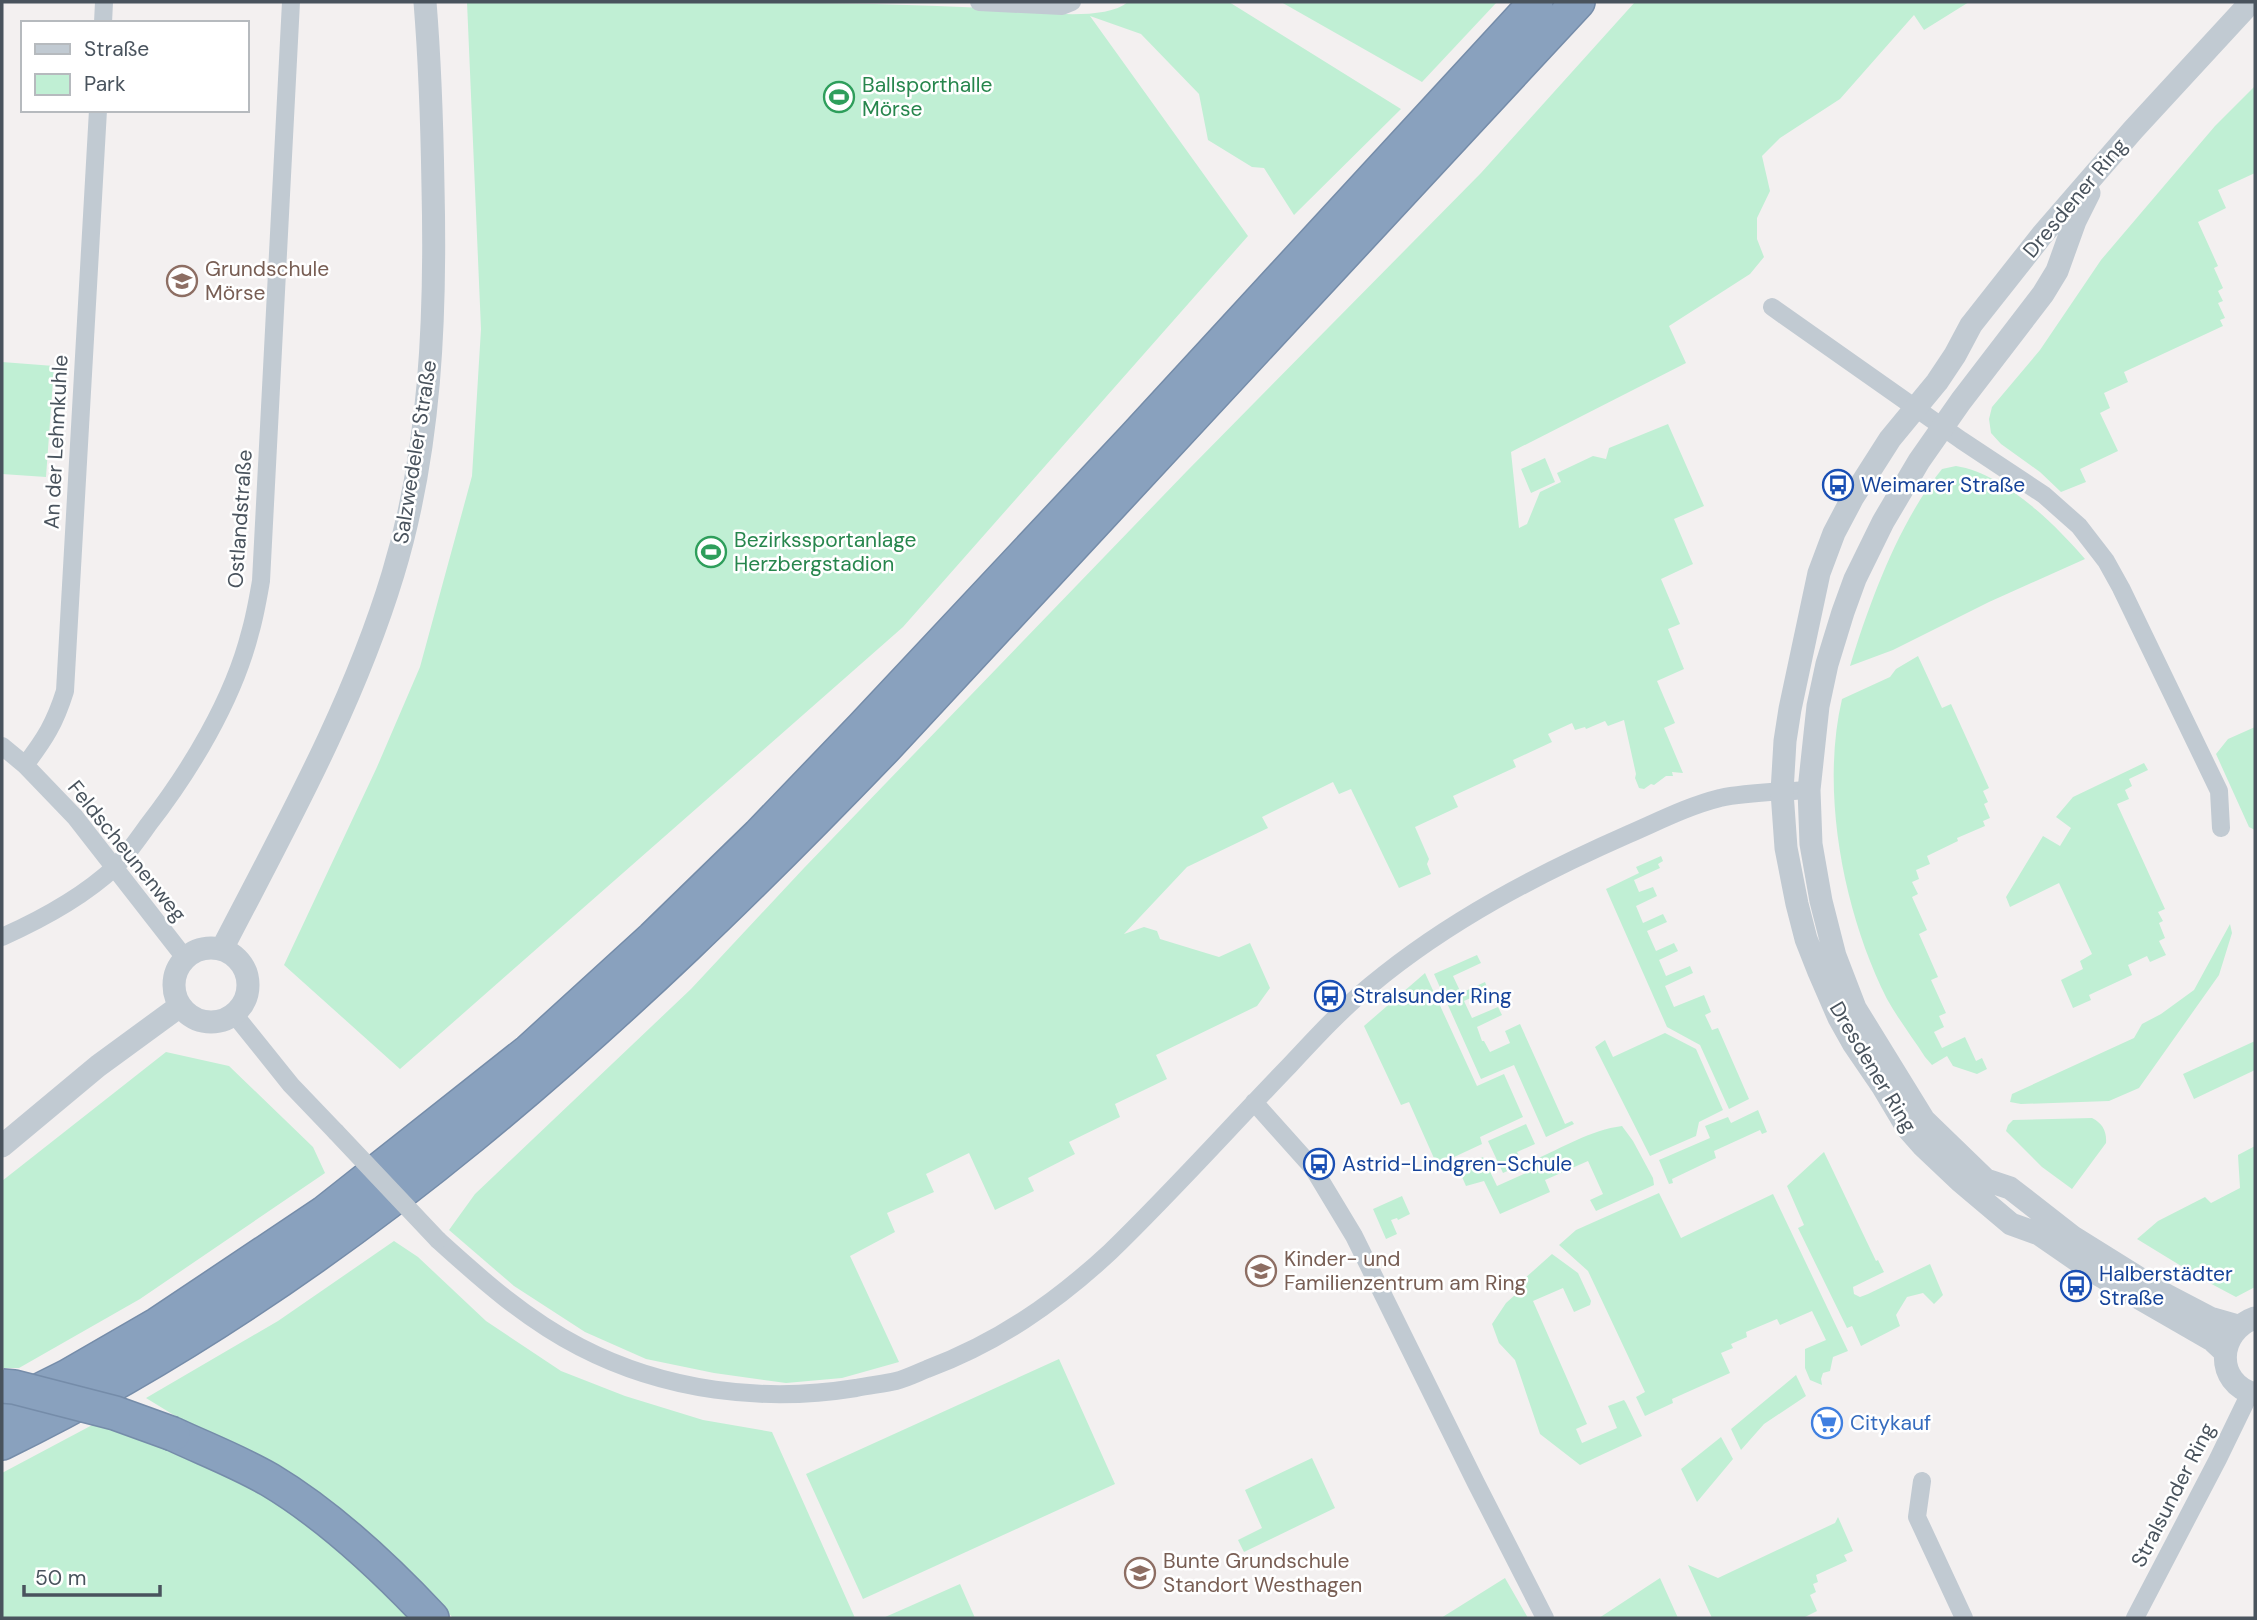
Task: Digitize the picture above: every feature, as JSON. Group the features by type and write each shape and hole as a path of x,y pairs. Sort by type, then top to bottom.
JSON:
{"highway":[{"path":"1463,102 1535,2"},
{"path":"2,1443 120,1380 263,1293 382,1207 548,1074 670,964 769,868 886,748 1463,102 1578,2"},
{"path":"2,1409 68,1376 158,1324 291,1236 400,1155 529,1051 662,928 806,786 1126,446 1421,148"},
{"path":"2,1387 15,1387 115,1413 173,1434 268,1479 315,1511 402,1586 432,1618"}],"street":[{"path":"103,21 104,2"},
{"name":"Ostlandstraße","path":"2,937 29,925 72,899 115,867 167,802 202,742 230,690 250,634 261,581 291,2"},
{"name":"Salzwedeler Straße","path":"222,949 340,718 393,575 410,509 426,402 435,283 431,68 425,2"},
{"path":"979,2 1067,4"},
{"name":"Dresdener Ring","path":"2225,1352 2212,1340 2094,1272 2039,1234 2011,1224 1960,1181 1908,1129 1839,1018 1806,939 1786,848 1782,792 1790,709 1819,573 1834,533 1853,497 1890,439 1937,382 1971,326 2042,235 2133,130 2251,2"},
{"name":"Dresdener Ring","path":"2247,1322 2210,1318 2073,1237 2010,1188 1986,1180 1924,1120 1855,1008 1835,956 1821,901 1811,844 1809,790 1818,706 1827,664 1843,612 1879,530 1942,427 2043,294 2057,271 2079,213 2091,190 2255,10"},
{"name":"An der Lehmkuhle","path":"25,765 44,741 56,719 65,691 98,112"},
{"path":"1772,307 2044,495 2079,527 2106,561 2219,791 2221,828"},
{"name":"Feldscheunenweg","path":"2,746 25,765 75,817 184,958"},
{"path":"234,1014 291,1084 438,1240 505,1299 541,1324 578,1346 635,1371 699,1388 751,1394 823,1393 897,1381 957,1358 999,1337 1036,1312 1110,1252 1339,1013 1399,962 1459,921 1522,884 1689,808 1722,798 1809,790"},
{"path":"202,948 222,949 234,956 243,966 248,978 248,992 243,1004 234,1014 211,1023 199,1021 188,1015 180,1006 175,996 174,976 184,958 202,948"},
{"path":"2,1146 98,1066 180,1006"},
{"path":"1254,1102 1313,1168 1349,1228 1545,1618"},
{"name":"Dresdener Ring","path":"2225,1352 2227,1343 2247,1322"},
{"path":"2225,1352 2231,1377 2239,1386 2253,1393"},
{"name":"Stralsunder Ring","path":"2135,1618 2253,1393"},
{"path":"1922,1481 1917,1517 1964,1618"}],"green space":[{"name":"Bezirkssportanlage Herzbergstadion","path":"467,2 857,4 1081,14 1116,9 1128,2 1229,2 1401,109 1294,215 1264,168 1252,167 1208,140 1199,94 1141,34 1090,16 1248,236 903,627 400,1069 284,965 377,767 420,667 472,476 481,329"},
{"path":"1281,2 1497,2 1422,82"},
{"path":"1635,2 1969,2 1924,30 1914,15 1840,99 1780,138 1762,156 1770,191 1757,218 1757,239 1764,257 1750,274 1669,326 1686,363 1511,452 1519,528 1527,524 1540,492 1561,482 1557,473 1593,456 1606,459 1609,448 1668,424 1704,506 1674,519 1693,564 1661,579 1680,624 1668,629 1684,669 1657,681 1675,723 1664,728 1683,773 1672,772 1673,776 1666,776 1644,789 1639,788 1624,720 1608,726 1605,721 1586,729 1575,730 1572,723 1548,734 1552,742 1513,760 1516,767 1453,796 1458,807 1415,827 1429,859 1427,864 1431,874 1399,888 1351,789 1339,794 1333,782 1262,817 1268,828 1187,867 1124,934 1144,927 1157,931 1160,939 1219,957 1250,943 1270,988 1257,1006 1156,1055 1167,1079 1115,1104 1120,1117 1069,1142 1075,1154 1028,1178 1034,1191 995,1210 969,1153 926,1174 934,1192 887,1213 895,1232 850,1256 899,1362 842,1378 786,1383 714,1373 646,1359 585,1332 514,1286 449,1230 475,1194 691,989 1187,471 1481,173"},
{"path":"2255,86 2255,173 2218,190 2226,208 2198,222 2218,266 2214,268 2223,288 2218,291 2223,301 2218,303 2225,318 2220,320 2223,326 2124,372 2128,382 2104,393 2110,408 2100,413 2118,451 2080,469 2086,482 2061,492 1991,433 1989,419 1992,407 2040,350 2101,260 2215,126"},
{"path":"2,362 54,366 46,477 2,474"},
{"path":"1545,458 1555,482 1531,493 1521,469"},
{"path":"1956,466 1974,471 2010,489 2043,516 2085,559 1989,602 1893,650 1850,666 1867,615 1899,537 1942,469"},
{"path":"1918,656 1942,708 1951,704 1989,788 1983,791 1988,802 1984,804 1990,818 1983,821 1985,826 1957,838 1958,841 1927,856 1930,864 1916,870 1919,879 1912,882 1918,894 1912,897 1927,930 1919,934 1938,977 1931,980 1946,1013 1939,1016 1944,1027 1934,1032 1942,1048 1965,1037 1976,1061 1982,1058 1987,1069 1977,1074 1953,1066 1947,1056 1932,1065 1891,1006 1872,966 1859,929 1840,852 1834,774 1836,735 1842,699 1890,677 1896,669"},
{"path":"2255,727 2255,830 2249,827 2216,754 2228,739"},
{"path":"2144,763 2148,770 2129,779 2132,786 2125,790 2129,799 2117,804 2165,909 2158,912 2163,921 2159,923 2165,938 2159,941 2166,955 2150,962 2147,956 2128,965 2132,975 2089,995 2091,1000 2073,1008 2061,980 2083,969 2080,961 2092,954 2059,883 2010,907 2006,897 2043,836 2060,846 2071,828 2056,817 2073,797"},
{"path":"1661,856 1663,861 1658,864 1660,868 1634,880 1639,892 1653,887 1657,896 1636,906 1643,923 1663,914 1667,922 1647,931 1656,951 1674,943 1678,951 1659,960 1666,976 1690,966 1693,973 1665,986 1674,1007 1704,995 1711,1012 1705,1015 1712,1030 1718,1028 1749,1099 1729,1109 1700,1045 1667,1027 1606,889 1639,873 1636,867"},
{"path":"2230,924 2232,933 2219,975 2139,1088 2109,1101 2021,1104 2010,1102 2012,1094 2134,1038 2142,1024 2194,990"},
{"path":"1477,955 1481,963 1453,976 1461,993 1485,982 1488,990 1464,1001 1472,1018 1498,1007 1502,1015 1477,1027 1482,1041 1490,1052 1510,1043 1505,1031 1520,1024 1565,1124 1572,1121 1574,1124 1546,1137 1514,1065 1481,1079 1434,974"},
{"path":"1425,973 1477,1086 1504,1074 1523,1117 1480,1137 1482,1144 1437,1165 1409,1102 1401,1105 1364,1026"},
{"path":"1665,1033 1696,1049 1723,1110 1699,1122 1696,1136 1650,1156 1595,1047 1605,1040 1613,1057"},
{"path":"2255,1041 2255,1070 2194,1099 2183,1074"},
{"path":"166,1052 229,1066 313,1147 325,1173 140,1299 19,1368 2,1368 2,1181"},
{"path":"1758,1110 1767,1132 1762,1134 1760,1130 1714,1151 1716,1158 1672,1179 1673,1183 1669,1184 1659,1160 1710,1138 1705,1126 1728,1117 1731,1123"},
{"path":"2092,1118 2103,1128 2106,1143 2072,1189 2042,1167 2006,1131 2013,1120"},
{"path":"1526,1124 1535,1144 1517,1152 1523,1164 1503,1173 1488,1141"},
{"path":"1622,1126 1633,1141 1653,1178 1654,1185 1596,1211 1590,1200 1603,1194 1588,1161 1545,1180 1550,1192 1500,1214 1484,1181 1466,1186 1458,1168 1483,1157 1497,1186 1537,1168 1534,1160 1588,1135"},
{"path":"2255,1146 2255,1287 2236,1297 2137,1239 2158,1221 2205,1197 2211,1203 2240,1188 2238,1155"},
{"path":"1824,1152 1876,1261 1878,1260 1884,1272 1853,1287 1854,1294 1860,1297 1868,1294 1930,1264 1943,1295 1934,1304 1923,1293 1907,1297 1896,1315 1900,1326 1861,1346 1852,1326 1847,1328 1798,1228 1804,1225 1787,1186"},
{"path":"1659,1193 1681,1238 1773,1194 1848,1351 1833,1357 1830,1371 1823,1373 1822,1385 1810,1380 1805,1368 1805,1349 1826,1340 1812,1311 1780,1325 1777,1319 1746,1332 1747,1337 1731,1344 1733,1348 1721,1353 1730,1373 1672,1399 1673,1403 1645,1416 1636,1397 1645,1392 1588,1271 1559,1245 1576,1230"},
{"path":"1402,1196 1410,1214 1398,1220 1391,1220 1397,1234 1386,1239 1373,1209"},
{"path":"394,1241 418,1257 486,1321 561,1371 625,1396 703,1420 772,1432 855,1618 453,1618 367,1531 325,1497 190,1425 146,1398 278,1321"},
{"path":"1552,1254 1578,1273 1591,1301 1590,1305 1574,1312 1563,1288 1533,1301 1587,1424 1576,1429 1582,1443 1617,1428 1608,1406 1624,1400 1642,1436 1580,1465 1540,1434 1515,1360 1499,1343 1492,1324 1506,1303 1525,1286 1523,1280"},
{"path":"1059,1359 1115,1484 863,1599 806,1474"},
{"path":"1796,1375 1806,1396 1764,1424 1741,1450 1731,1429"},
{"path":"96,1423 155,1443 261,1490 306,1520 415,1618 2,1618 2,1473"},
{"path":"1721,1437 1733,1459 1697,1502 1681,1469"},
{"path":"1312,1458 1335,1508 1244,1552 1238,1540 1262,1528 1245,1490"},
{"path":"1838,1517 1853,1551 1844,1555 1847,1561 1816,1575 1818,1582 1813,1584 1816,1592 1810,1595 1817,1611 1803,1618 1712,1618 1688,1565 1718,1578 1835,1523"},
{"path":"1505,1578 1528,1618 1441,1618"},
{"path":"1660,1578 1678,1618 1599,1618"},
{"path":"960,1584 975,1618 883,1618"}],"place":[{"name":"Ballsporthalle Mörse","path":"839,97"},
{"name":"Grundschule Mörse","path":"182,281"},
{"name":"Weimarer Straße","path":"1838,485"},
{"name":"Bezirkssportanlage Herzbergstadion","path":"711,552"},
{"name":"Stralsunder Ring","path":"1330,996"},
{"name":"Astrid-Lindgren-Schule","path":"1319,1164"},
{"name":"Kinder- und Familienzentrum am Ring","path":"1261,1271"},
{"name":"Halberstädter Straße","path":"2076,1286"},
{"name":"Citykauf","path":"1827,1423"},
{"name":"Bunte Grundschule Standort Westhagen","path":"1140,1573"}]}
